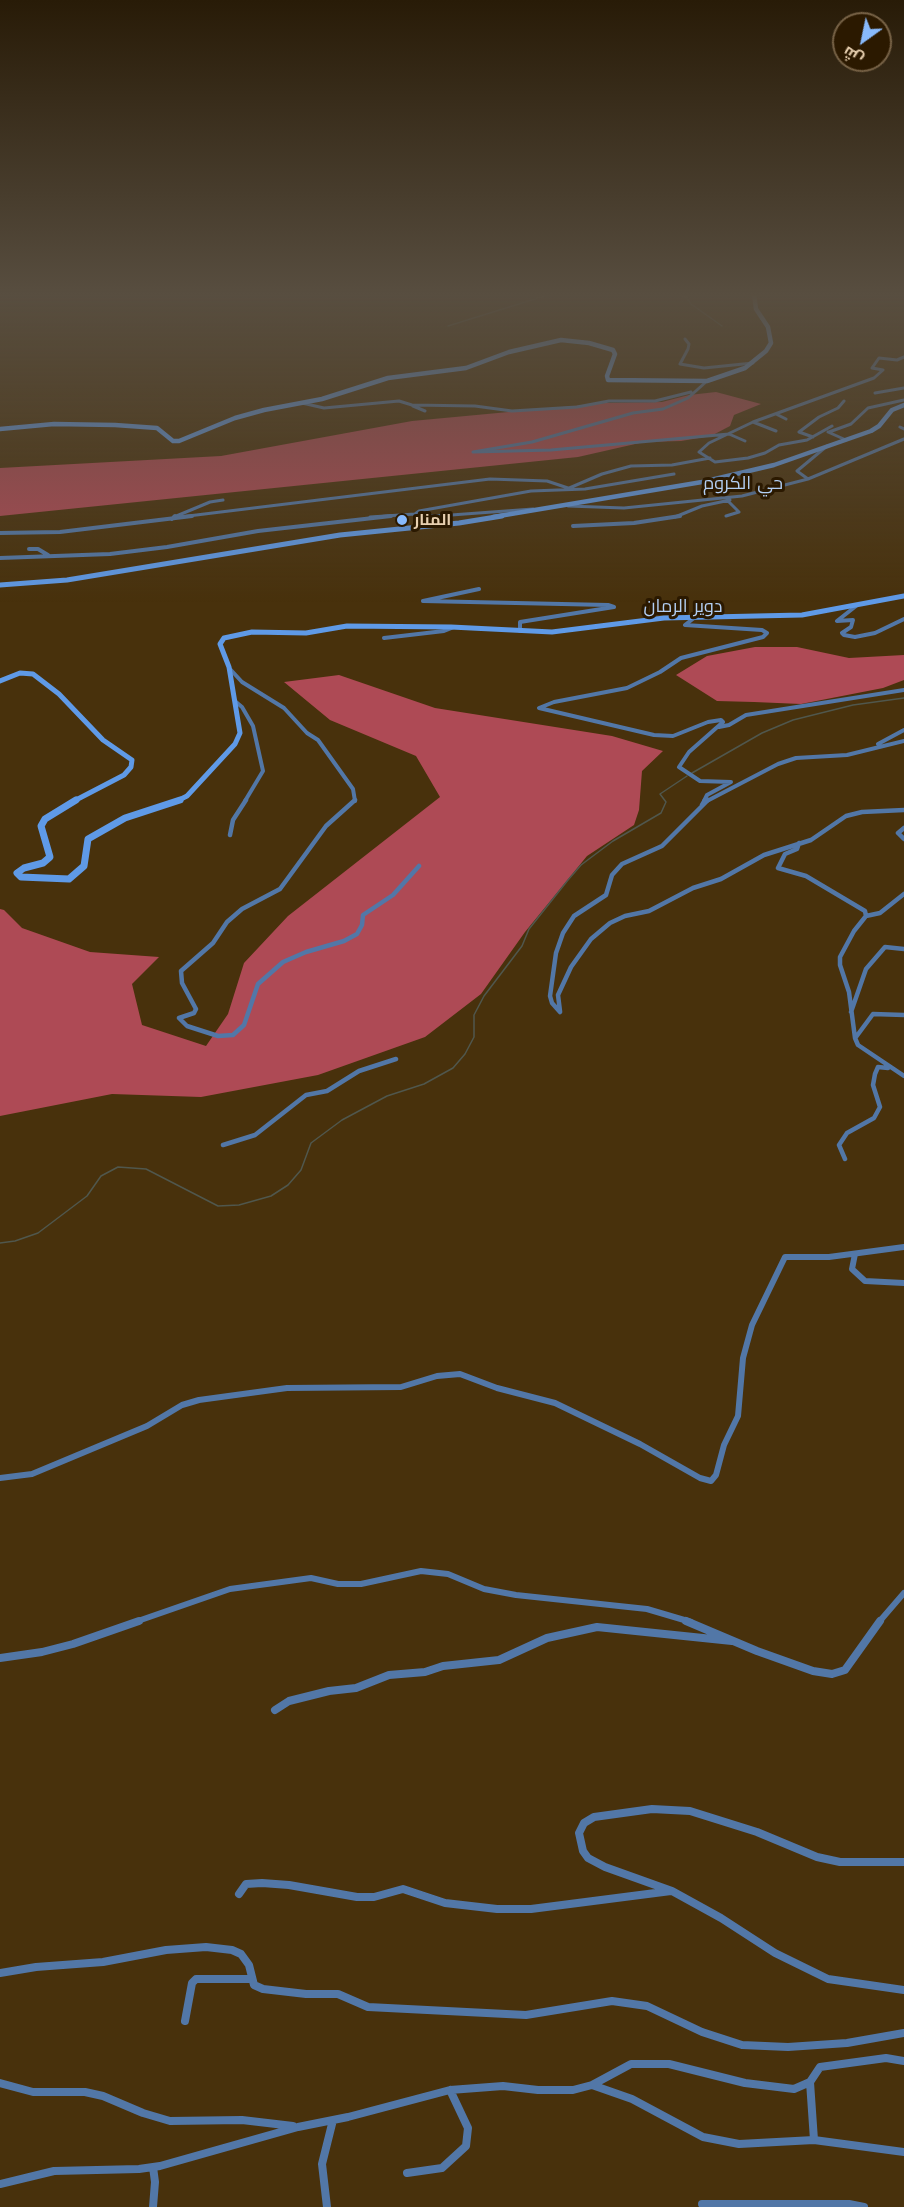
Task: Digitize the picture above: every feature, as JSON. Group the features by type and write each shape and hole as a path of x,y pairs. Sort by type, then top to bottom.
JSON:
{"street":[{"path":"0,429 41,424 105,424 157,428 173,441 179,441 235,418 329,397"},
{"path":"412,405 475,406 502,411 609,401 655,401 672,397"},
{"path":"687,397 663,409 633,413 532,442 472,452 535,452 729,434 745,441"},
{"path":"822,397 753,422 699,450 715,462 755,457 772,447 807,440 851,424 868,408 904,402"},
{"path":"813,437 799,432 819,417 838,408 844,401"},
{"path":"302,403 324,408 402,402 426,411"},
{"path":"0,585 67,580 340,535 459,523 568,506 753,471 876,429 897,406 904,402"},
{"path":"776,414 786,419"},
{"path":"753,422 776,431"},
{"path":"827,432 832,426"},
{"path":"827,432 846,440"},
{"path":"610,528 683,516 702,506 808,479 903,441"},
{"path":"808,479 797,471 828,446"},
{"path":"0,533 60,532 490,479 547,481 567,489 631,466 672,465 710,458"},
{"path":"416,514 419,511 537,490 585,489 674,474"},
{"path":"568,506 624,508 742,496"},
{"path":"172,519 177,514 210,502 223,500"},
{"path":"726,516 739,512 727,500"},
{"path":"0,558 110,554 359,518 416,514 424,517 551,508"},
{"path":"573,526 634,523"},
{"path":"29,549 38,549 42,554 52,557"},
{"path":"479,589 423,601 608,604 614,607 520,622 520,631"},
{"path":"0,681 20,673 33,674 58,694 104,740 130,757 132,763 124,775 90,791 45,819 41,826 50,857 43,863 17,873 23,877 63,879 74,877 82,870 86,862 85,847 88,839 125,818 171,804 187,796 218,765 239,737 236,702 229,667 220,644 224,638 252,632 306,633 347,626 456,627 552,632 698,616 802,615 904,596"},
{"path":"856,606 837,621 853,620 851,627 842,633 844,635 855,637 875,633 904,619"},
{"path":"698,616 685,625 762,630 767,633 763,637 681,658 660,672 627,688 554,702 539,708 559,711 613,728 654,735 673,736 708,722 722,720 723,722 680,763 679,767 700,781 730,782 707,795 702,805"},
{"path":"384,638 444,631 456,627"},
{"path":"229,667 242,682 284,708 307,733 318,740 353,789 356,800 326,826 280,889 260,897 242,909 227,922 213,943 181,970 182,983 196,1009 194,1013 179,1018 186,1026 218,1036 233,1035 244,1025 258,984 283,962 306,952 344,941 357,934 362,925 363,915 393,895 419,866"},
{"path":"717,727 729,725 746,715 904,690"},
{"path":"230,835 233,820 264,771 253,726 242,707 236,702"},
{"path":"863,751 904,730"},
{"path":"904,741 863,751 784,761 711,797 663,846 631,859 615,869 606,895 581,910 570,920 556,952 554,976 550,989 552,1003 560,1012 558,995 571,966 591,939 610,923 625,916 649,911 693,888 722,879 764,855 817,837 846,816 904,810"},
{"path":"904,828 898,833 904,839"},
{"path":"799,843 797,849 785,854 778,868 806,876 865,912 866,916"},
{"path":"904,894 880,913 866,916 854,931 840,957 840,965 847,982 858,1045 904,1076"},
{"path":"851,1012 866,969 885,947 904,949"},
{"path":"855,1038 873,1014 904,1015"},
{"path":"223,1145 255,1135 306,1095 327,1090 359,1071 396,1059"},
{"path":"845,1160 839,1144 847,1133 874,1118 880,1107 873,1085 875,1074 878,1067 890,1068"},
{"path":"0,1478 32,1474 147,1426 182,1405 210,1398 287,1388 401,1387 437,1376 460,1374 497,1388 555,1403 640,1444 700,1478 711,1481 716,1475 724,1445 738,1416 743,1358 752,1325 786,1257 829,1257 904,1247"},
{"path":"855,1254 852,1269 865,1281 904,1283"},
{"path":"0,1658 42,1652 73,1644 230,1589 311,1578 338,1584 361,1584 421,1571 448,1574 484,1589 516,1595 647,1609 693,1623 813,1671 832,1674 845,1670 855,1659 883,1617 904,1593"},
{"path":"275,1710 289,1701 329,1691 356,1688 389,1675 425,1672 443,1666 499,1660 547,1638 597,1627 736,1642"},
{"path":"904,1863 840,1862 817,1857 757,1832 690,1811 652,1809 594,1817 584,1823 579,1833 580,1842 588,1858 605,1867 672,1890 775,1953 828,1979 904,1990"},
{"path":"239,1894 246,1884 262,1883 288,1885 357,1898 374,1898 403,1889 445,1903 496,1909 562,1905 672,1890"},
{"path":"0,1973 36,1967 103,1962 166,1950 206,1947 232,1950 241,1954 249,1965 250,1979 254,1985 263,1989 306,1994 338,1994 368,2007 526,2015 612,2001 647,2006 702,2032 742,2044 788,2047 847,2043 904,2033"},
{"path":"185,2021 192,1983 196,1979 250,1979"},
{"path":"0,2184 54,2171 153,2167 298,2127 450,2090 503,2086 538,2090 573,2090 592,2085 631,2064 669,2064 772,2088 794,2089 810,2082 820,2067 886,2058 904,2061"},
{"path":"810,2082 814,2140"},
{"path":"0,2083 33,2092 94,2094 170,2121 242,2120 298,2127"},
{"path":"592,2085 632,2099 703,2137 739,2144 814,2140 904,2152"},
{"path":"407,2173 442,2168 466,2146 468,2128 450,2090"},
{"path":"327,2207 322,2164 333,2120"},
{"path":"153,2167 155,2182 153,2207"},
{"path":"702,2204 849,2204 864,2207"}],"shaded area":[{"path":"681,397 735,397 761,404 734,415 730,426 711,436 681,441 644,442 578,457 0,516 0,468 221,456 412,421 605,403 662,402"},
{"path":"755,647 797,647 849,658 904,655 904,680 883,688 801,704 717,701 676,675 707,656"},
{"path":"339,675 435,708 612,736 663,751 642,771 639,810 634,825 587,856 525,932 481,994 425,1037 318,1075 201,1097 112,1094 0,1116 0,909 4,910 22,928 90,952 159,957 132,984 142,1025 206,1046 228,1014 244,963 288,916 440,797 416,756 330,720 284,682"}],"waterway":[{"path":"692,773 762,733 793,720 853,705 904,698"},
{"path":"0,1243 15,1241 38,1233 87,1196 101,1176 118,1167 146,1169 218,1206 239,1205 271,1196 288,1185 301,1170 311,1143 342,1120 387,1096 424,1084 453,1068 465,1054 474,1037 474,1015 484,996 522,946 529,929 568,880 581,865 613,841 661,813 666,802 660,794 687,776"}],"place":[{"name":"المنار","path":"402,520"}],"district":[{"name":"حي الكروم","path":"743,484"},
{"name":"دوير الرمان","path":"683,607"}]}
